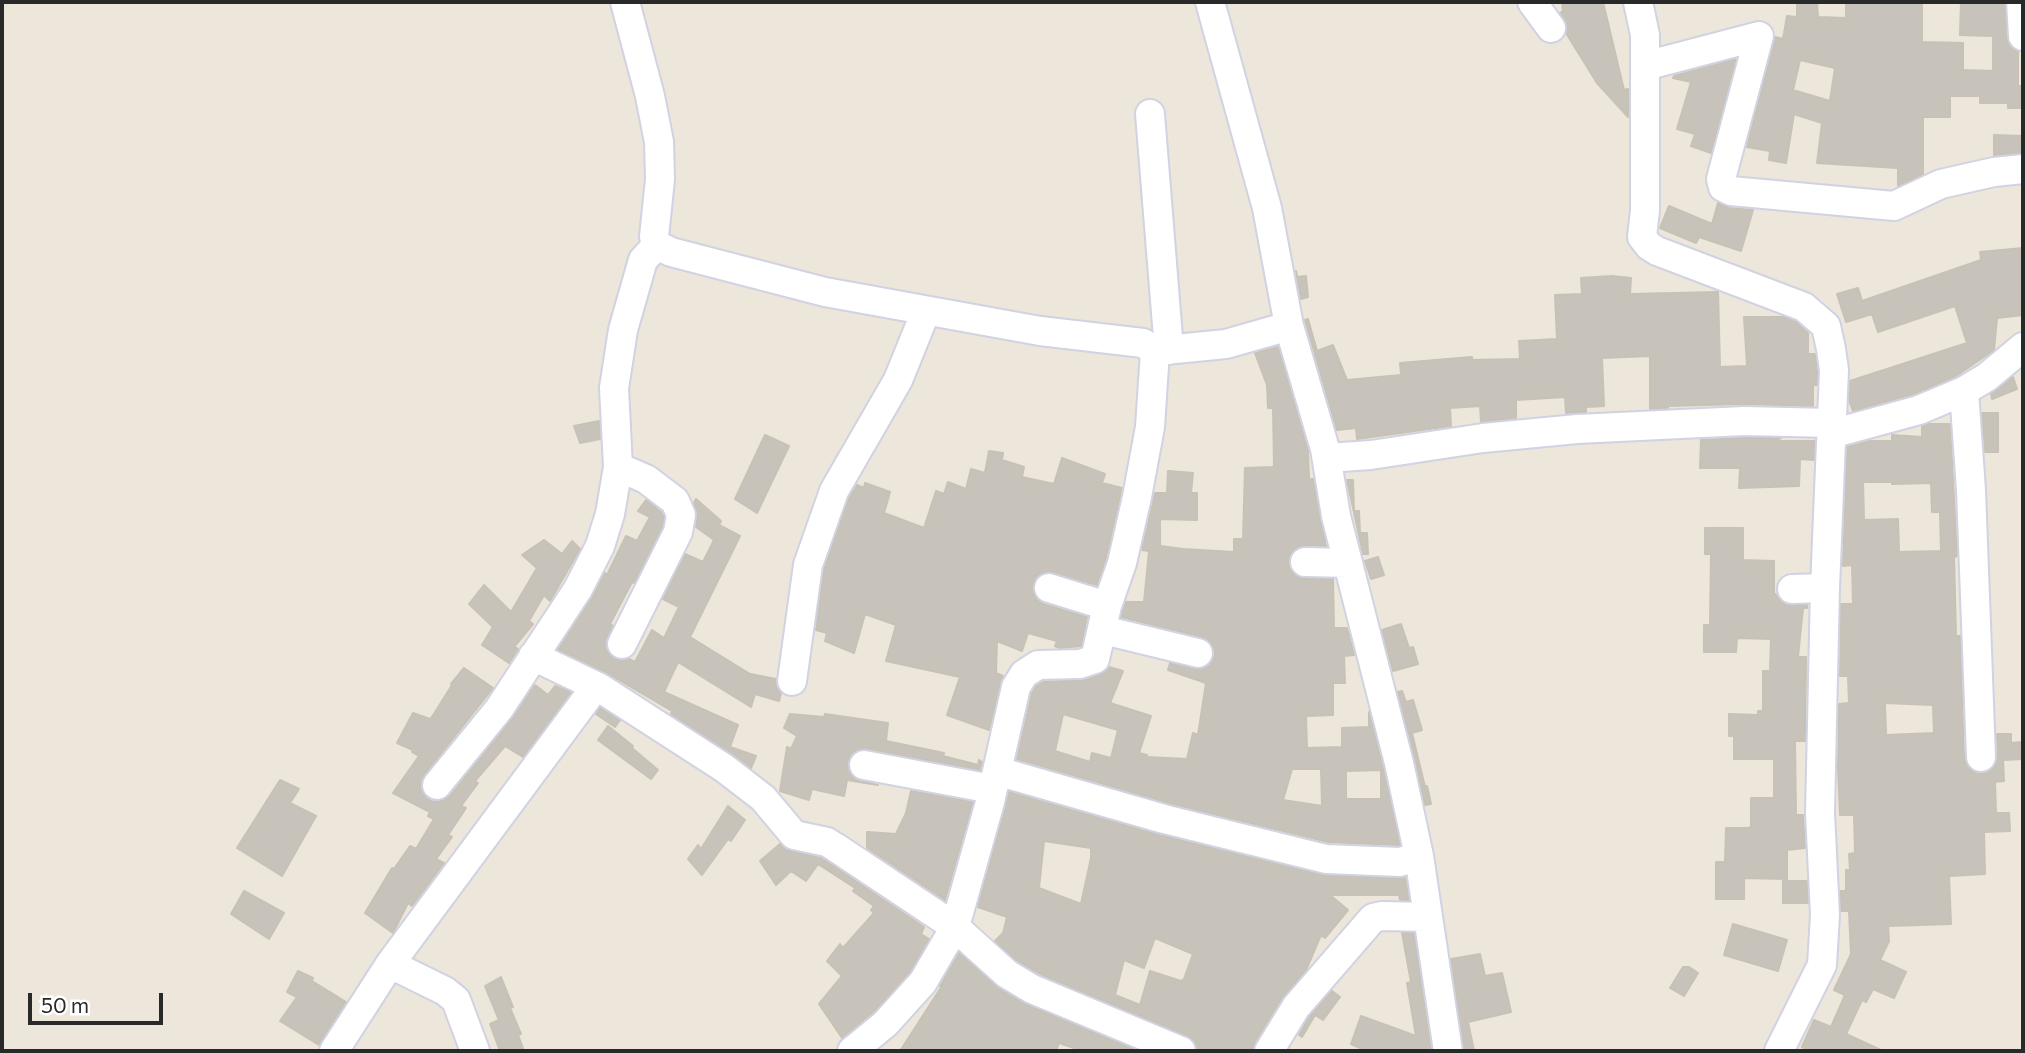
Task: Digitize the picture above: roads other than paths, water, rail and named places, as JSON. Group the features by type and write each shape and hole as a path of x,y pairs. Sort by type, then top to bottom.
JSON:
{"street":[{"path":"438,785 499,709 578,589 597,552 610,514 618,459 614,408 617,365 635,284 643,260 654,248 660,179 659,142 650,96 625,2"},
{"path":"1210,2 1267,208 1289,326 1327,458 1336,516 1399,763 1419,856 1448,1051"},
{"path":"1532,2 1551,28"},
{"path":"1638,2 1645,35 1645,210 1642,237 1657,251 1804,307 1826,326 1834,370 1825,588 1820,813 1825,915 1822,965 1779,1051"},
{"path":"2021,2 2023,36"},
{"path":"1644,66 1759,36 1721,179 1723,187 1731,191 1894,206 1941,184 1994,172 2023,169"},
{"path":"852,1051 885,1024 923,982 955,927 1016,687 1024,674 1038,665 1080,664 1095,659 1122,563 1146,450 1162,351 1150,114"},
{"path":"654,248 825,292 1040,331 1143,343 1162,351 1227,344 1289,326"},
{"path":"792,681 808,565 834,491 898,380 926,311"},
{"path":"1327,458 1577,429 1744,421 1831,428 1919,410 1965,391 1987,377 2023,347"},
{"path":"1965,391 1981,757"},
{"path":"618,459 675,501 681,515 678,531 622,644"},
{"path":"1305,562 1348,563"},
{"path":"1049,588 1105,618 1198,653"},
{"path":"1792,589 1825,588"},
{"path":"533,656 596,686 724,768 763,798 794,835 827,842 835,847 955,927 1007,974 1032,989 1181,1051"},
{"path":"334,1051 390,964 596,686"},
{"path":"864,765 994,780 1326,859 1400,862 1419,856"},
{"path":"1269,1051 1296,1007 1373,918 1427,917"},
{"path":"390,964 445,991 456,1000 475,1051"}]}
